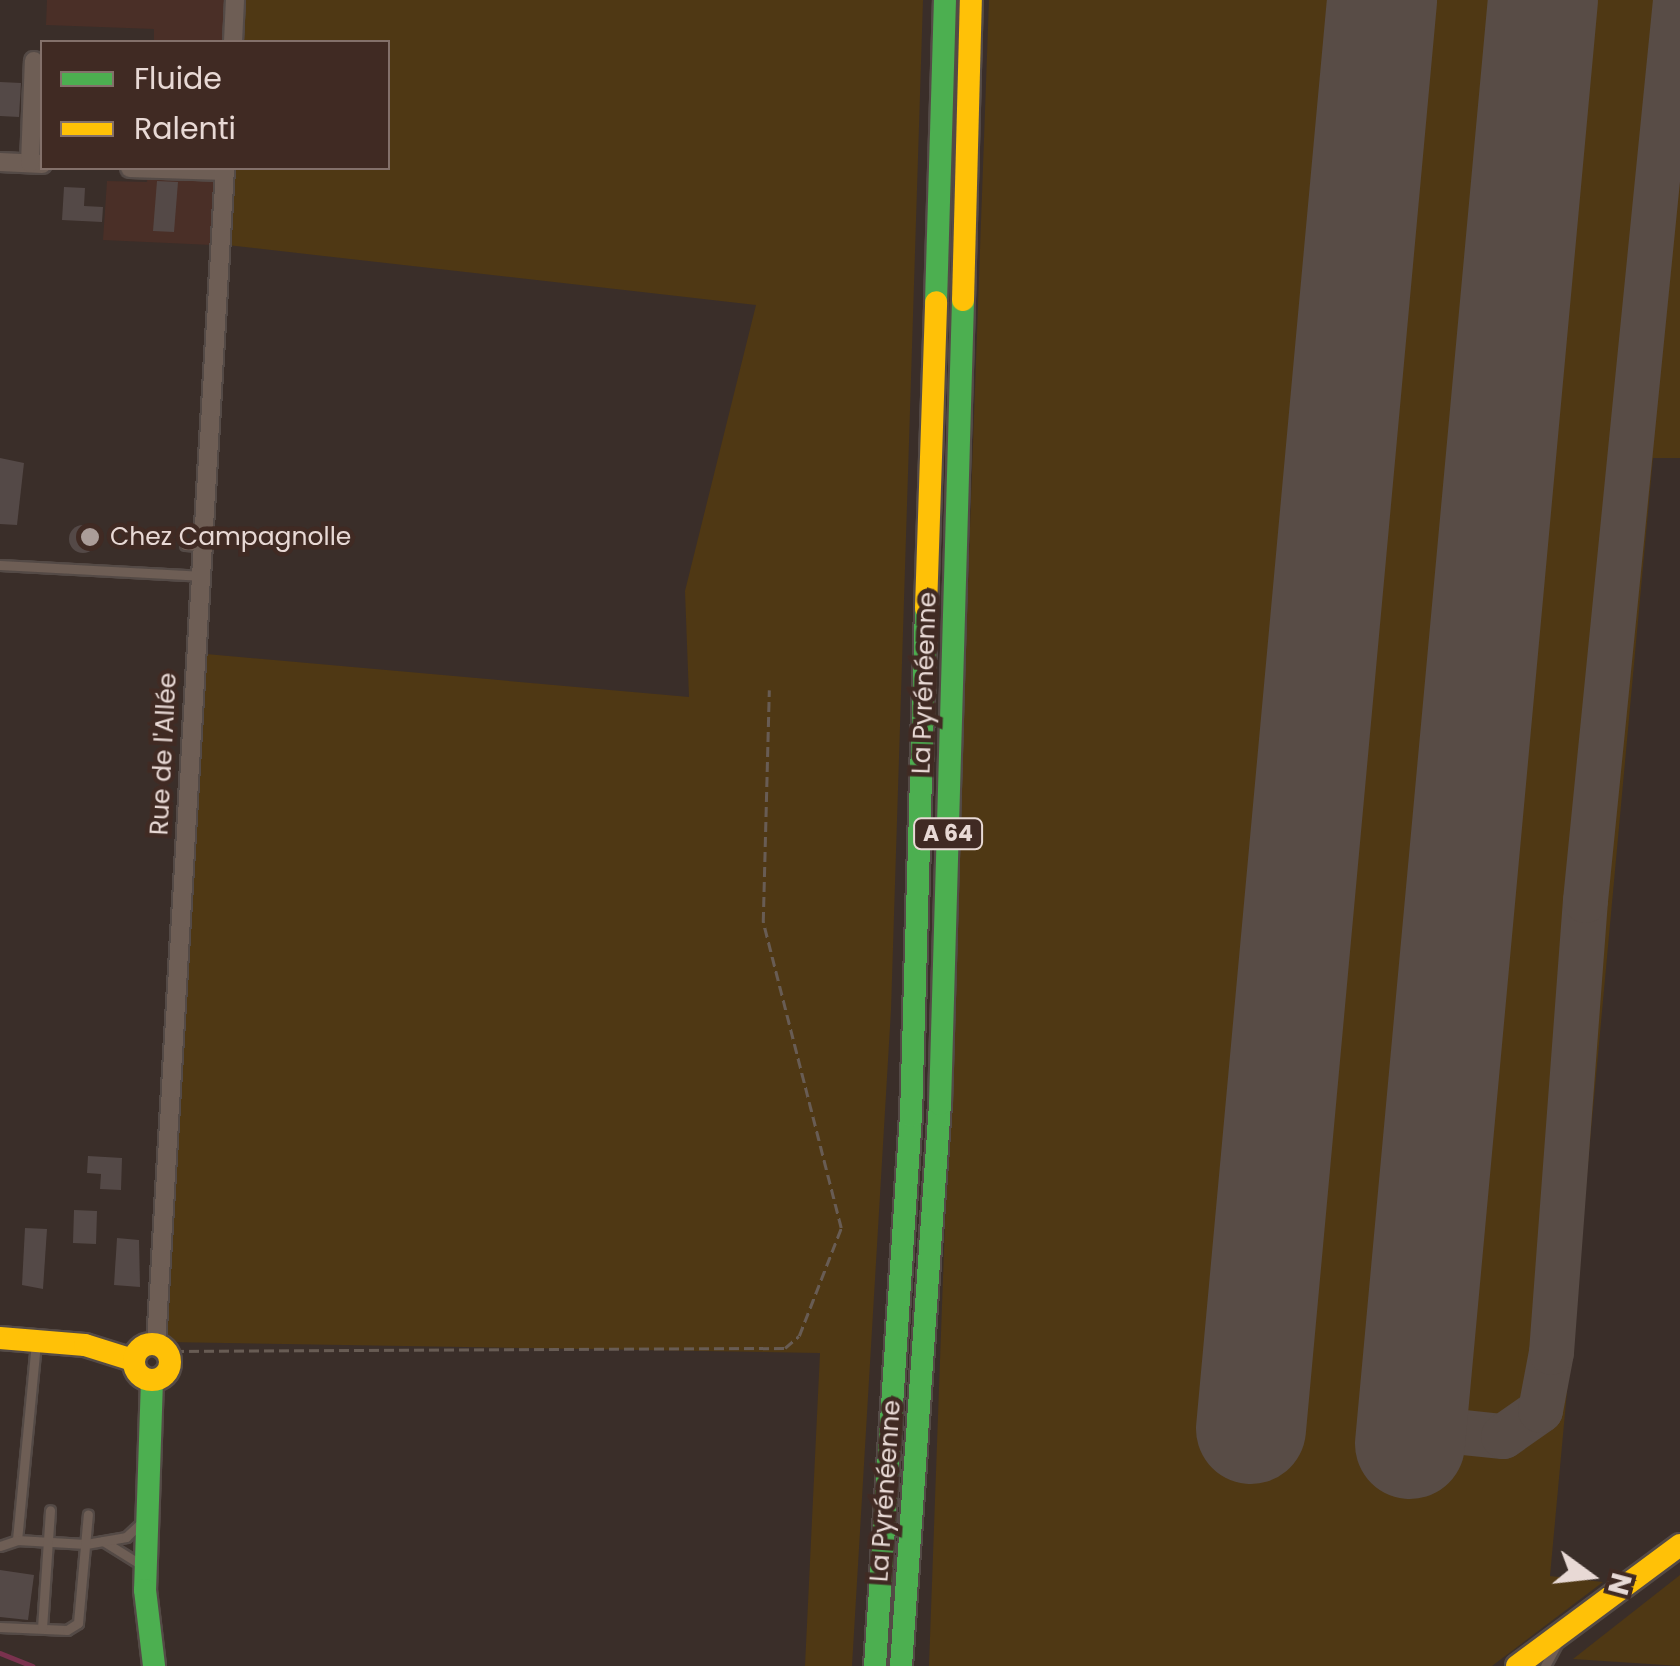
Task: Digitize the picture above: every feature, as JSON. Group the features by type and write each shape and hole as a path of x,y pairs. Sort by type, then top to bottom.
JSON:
{"main road":[{"name":"La Pyrénéenne","path":"875,1666 911,1116 945,0"},
{"name":"La Pyrénéenne","path":"901,1666 940,1104 971,0"},
{"path":"0,1338 106,1348 133,1360"},
{"path":"133,1360 144,1345 162,1348 168,1371 152,1380"},
{"path":"133,1360 136,1372 152,1380"},
{"path":"152,1380 146,1570 154,1666"},
{"path":"1517,1666 1680,1545"}],"street":[{"path":"233,40 236,0"},
{"path":"0,162 36,164 34,61"},
{"name":"Rue de l'Allée","path":"162,1348 200,576 193,546 225,170"}],"lane":[{"path":"0,565 200,576"},
{"path":"18,1540 36,1340"},
{"path":"42,1628 50,1510"},
{"path":"0,1546 18,1540 86,1544 126,1537 148,1513"},
{"path":"0,1626 68,1630 78,1623 88,1514"},
{"path":"101,1540 123,1548 146,1570"},
{"path":"1545,1666 1563,1629"}],"path":[{"path":"162,1348 784,1348 799,1336 841,1228 762,922 770,690"}],"shaded area":[{"path":"47,0 239,0 237,40 154,40 154,29 46,25"},
{"path":"239,0 923,0 891,1010 852,1666 805,1666 820,1353 167,1342 206,654 689,697 685,591 756,305 227,245 231,170 390,170 390,40 237,40"},
{"path":"989,0 1680,0 1680,458 1653,458 1550,1576 1603,1582 1492,1666 929,1666"},
{"path":"148,170 231,170 212,245 103,240 107,181 147,182"},
{"path":"1680,1575 1680,1666 1573,1659"}],"building":[{"path":"0,82 21,83 19,117 0,116"},
{"path":"157,181 178,182 174,232 153,231"},
{"path":"64,187 85,188 84,206 103,207 102,222 62,220"},
{"path":"0,458 24,463 17,525 0,524"},
{"path":"83,525 93,529 97,539 93,549 83,553 73,549 69,539 73,529"},
{"path":"88,1156 122,1158 121,1190 100,1189 101,1174 87,1173"},
{"path":"74,1210 97,1211 96,1244 73,1243"},
{"path":"25,1228 47,1229 43,1289 22,1285"},
{"path":"117,1238 139,1240 140,1287 114,1285"},
{"path":"0,1570 34,1575 28,1620 0,1617"}],"waterway":[{"path":"0,1653 33,1666"}],"taxiway":[{"path":"1425,1428 1503,1436 1540,1410 1551,1352 1585,900 1675,0"}],"runway":[{"path":"1251,1429 1382,0"},
{"path":"1410,1444 1543,0"}],"traffic: fast":[{"path":"936,302 945,0"},
{"path":"901,1666 940,1104 963,300"},
{"path":"875,1666 911,1116 926,608"},
{"path":"152,1380 145,1590 154,1666"}],"traffic: slow":[{"path":"963,300 971,0"},
{"path":"926,608 936,302"},
{"path":"0,1338 85,1345 133,1360"},
{"path":"152,1344 165,1349 170,1362 165,1375 152,1380 139,1375 134,1362 139,1349 152,1344"},
{"path":"1517,1666 1680,1545"}],"place":[{"name":"Chez Campagnolle","path":"90,537"}]}
